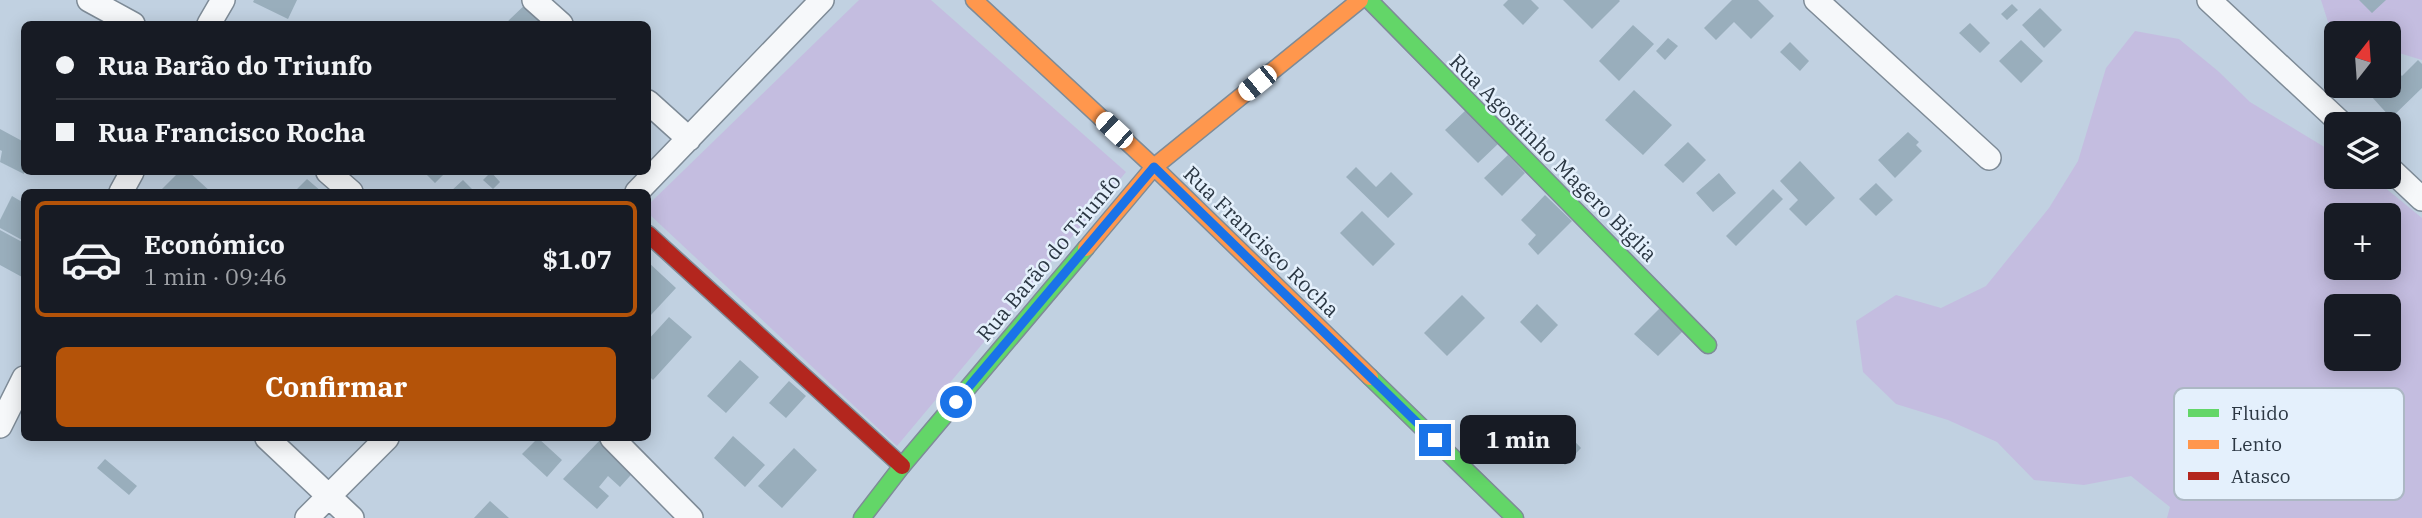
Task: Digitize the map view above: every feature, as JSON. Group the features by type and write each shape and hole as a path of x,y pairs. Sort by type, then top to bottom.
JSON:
{"street":[{"path":"89,0 128,21"},
{"path":"211,21 223,0"},
{"path":"534,0 558,21"},
{"path":"640,189 822,0"},
{"name":"Rua Francisco Rocha","path":"974,0 1154,167 1515,518"},
{"name":"Rua Barão do Triunfo","path":"862,518 902,466 1154,167 1360,0"},
{"name":"Rua Agostinho Magero Biglia","path":"1369,0 1708,345"},
{"path":"1816,0 1989,158"},
{"path":"2219,3 2330,112"},
{"path":"651,105 689,139"},
{"path":"331,175 348,189"},
{"path":"2401,179 2422,199"},
{"path":"651,236 902,466"},
{"path":"0,426 21,385"},
{"path":"270,441 330,494 352,518"},
{"path":"307,518 384,441"},
{"path":"615,441 691,518"}],"shaded area":[{"path":"859,0 931,0 1126,172 897,446 651,216 651,202"},
{"path":"2321,0 2422,0 2422,60 2401,54 2401,21 2328,21"},
{"path":"2135,31 2179,39 2250,102 2324,147 2324,189 2387,189 2422,218 2422,518 2167,518 2170,507 2131,476 2084,485 2034,480 1997,442 1948,420 1896,404 1863,372 1856,321 1896,295 1941,308 1986,286 2049,208 2078,161 2106,68"}],"building":[{"path":"297,0 288,19 253,2"},
{"path":"530,0 551,21 508,21"},
{"path":"1508,0 1531,0 1539,8 1523,25 1503,5"},
{"path":"1563,0 1619,0 1620,1 1592,29"},
{"path":"1732,0 1758,0 1774,16 1751,39 1734,22 1716,40 1704,28"},
{"path":"2359,0 2386,0 2372,13"},
{"path":"2012,4 2018,10 2007,20 2001,14"},
{"path":"2040,8 2062,30 2044,48 2022,25"},
{"path":"1970,23 1990,43 1980,53 1959,33"},
{"path":"1633,25 1654,44 1619,81 1599,61"},
{"path":"1668,38 1678,46 1665,60 1656,51"},
{"path":"2021,40 2043,61 2021,83 1999,61"},
{"path":"1790,42 1809,61 1800,71 1780,52"},
{"path":"2418,60 2422,64 2422,88 2397,112 2386,112 2373,98 2401,98 2402,76"},
{"path":"1634,90 1672,125 1643,155 1605,120"},
{"path":"1466,110 1499,143 1478,163 1445,130"},
{"path":"0,129 21,140 21,172 0,162"},
{"path":"1908,132 1919,142 1916,145 1922,151 1895,178 1878,160"},
{"path":"1688,142 1706,160 1683,183 1664,165"},
{"path":"1508,155 1525,173 1502,196 1484,178"},
{"path":"1800,161 1835,198 1806,226 1789,209 1798,200 1780,181"},
{"path":"1356,167 1376,187 1391,172 1413,194 1388,218 1346,177"},
{"path":"1719,173 1736,193 1713,212 1696,193"},
{"path":"176,175 192,175 208,189 162,189"},
{"path":"427,175 443,175 435,183"},
{"path":"488,175 494,175 500,182 493,189 483,180"},
{"path":"307,179 319,189 297,189"},
{"path":"463,180 472,189 453,189"},
{"path":"1876,183 1893,200 1876,216 1859,199"},
{"path":"1773,189 1783,199 1736,246 1726,236"},
{"path":"1545,195 1572,221 1538,255 1528,244 1536,235 1521,220"},
{"path":"12,196 21,201 21,239 0,228 0,220"},
{"path":"1362,211 1395,244 1373,266 1340,233"},
{"path":"0,230 21,241 21,276 0,265"},
{"path":"651,265 676,288 651,315"},
{"path":"1462,295 1485,318 1447,356 1424,333"},
{"path":"1537,304 1558,325 1541,343 1520,322"},
{"path":"1662,306 1686,328 1658,356 1634,334"},
{"path":"669,317 692,337 653,380 651,378 651,337"},
{"path":"740,360 759,377 726,413 707,396"},
{"path":"789,381 806,396 786,418 769,403"},
{"path":"1562,428 1581,448 1565,465 1545,445"},
{"path":"733,436 765,465 745,487 714,458"},
{"path":"535,441 541,441 562,460 547,477 522,454"},
{"path":"599,441 639,466 620,487 608,476 599,487 609,496 597,509 563,479"},
{"path":"794,448 817,470 782,508 758,486"},
{"path":"105,459 137,486 129,495 97,468"},
{"path":"490,501 509,518 474,518"}],"traffic: fast":[{"path":"1369,0 1708,345"},
{"path":"862,518 902,466 1086,248"},
{"path":"1370,377 1515,518"}],"traffic: slow":[{"path":"974,0 1154,167 1370,377"},
{"path":"1086,248 1154,167 1360,0"}],"traffic: jam":[{"path":"651,237 902,466"}],"route":[{"path":"956,402 1154,167 1435,440"}]}
